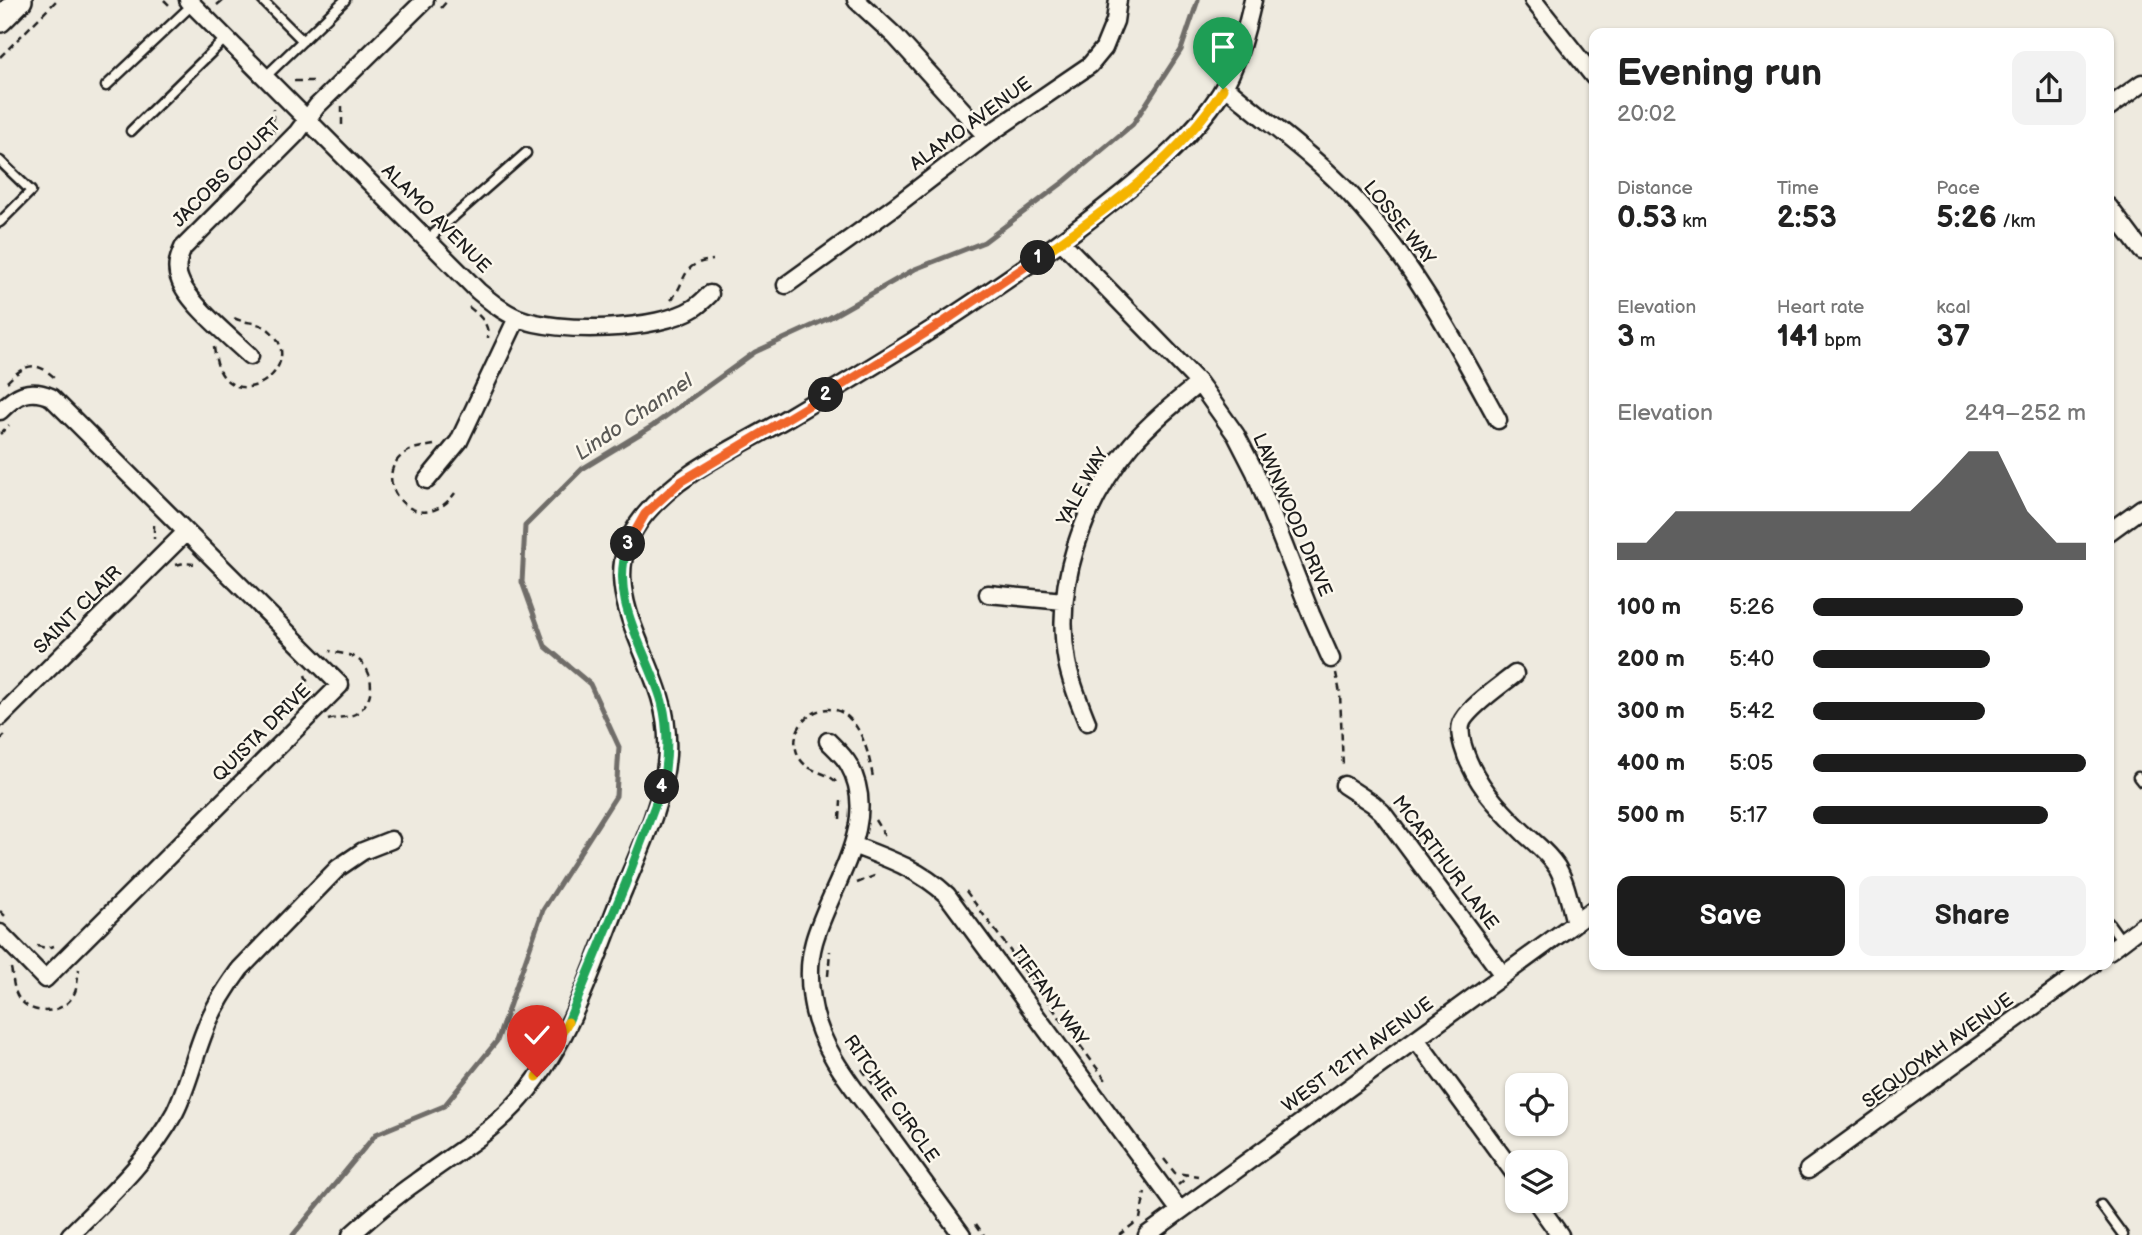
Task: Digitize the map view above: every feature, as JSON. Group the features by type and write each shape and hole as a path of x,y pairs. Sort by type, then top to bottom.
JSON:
{"main road":[{"path":"0,20 20,0"}],"street":[{"name":"JACOBS COURT","path":"250,356 188,294 177,272 179,256 188,241 297,133 317,106 425,0"},
{"path":"856,0 895,36 986,136"},
{"name":"ALAMO AVENUE","path":"786,285 986,136 1090,65 1107,41 1115,21 1118,0"},
{"path":"361,1232 414,1182 501,1119 526,1093 544,1068 565,1029 630,874 660,794 667,747 662,703 632,626 623,592 625,551 638,523 660,499 690,475 869,369 975,301 1061,241 1164,158 1190,131 1223,89 1253,0"},
{"path":"1533,0 1589,71"},
{"name":"ALAMO AVENUE","path":"191,2 478,291 517,318 571,329 617,327 682,314 693,309 710,294"},
{"path":"2114,103 2142,83"},
{"name":"LOSSE WAY","path":"1223,89 1233,93 1315,162 1348,191 1376,223 1432,301 1499,421"},
{"path":"2114,214 2142,251"},
{"name":"LAWNWOOD DRIVE","path":"1061,241 1199,383 1224,417 1246,453 1331,659"},
{"path":"427,480 459,440 517,318"},
{"name":"YALE WAY","path":"1087,722 1073,688 1066,659 1064,601 1075,545 1112,473 1133,443 1199,383"},
{"name":"QUISTA DRIVE","path":"5,418 21,394 32,391 51,397 340,685 45,979 5,927"},
{"path":"2114,528 2142,508"},
{"name":"SAINT CLAIR","path":"5,724 186,532"},
{"path":"988,594 1064,601"},
{"path":"1514,674 1463,719 1460,733 1462,742 1469,764 1487,792 1557,868 1575,923"},
{"name":"RITCHIE CIRCLE","path":"828,741 849,764 857,789 858,818 853,845 813,945 810,981 815,1016 828,1047 850,1083 962,1235"},
{"name":"MCARTHUR LANE","path":"1344,785 1382,812 1503,975"},
{"path":"70,1235 137,1167 165,1129 185,1089 206,1027 227,987 240,969 338,868 363,851 391,840"},
{"name":"TIFFANY WAY","path":"853,845 906,866 928,878 947,895 1180,1211"},
{"name":"WEST 12TH AVENUE","path":"1147,1235 1589,913"},
{"path":"2114,947 2142,926"},
{"name":"SEQUOYAH AVENUE","path":"1808,1170 2084,970"},
{"path":"1416,1039 1505,1161"},
{"path":"1544,1213 1560,1235"}],"lane":[{"path":"262,0 303,41"},
{"path":"265,77 345,0"},
{"path":"106,86 180,16 191,2"},
{"path":"131,131 226,38"},
{"path":"427,240 526,153"},
{"path":"0,160 32,191 0,222"},
{"path":"2114,930 2122,941"},
{"path":"2101,1205 2123,1235"}],"path":[{"path":"0,57 57,0"},
{"path":"164,0 180,16"},
{"path":"217,5 223,0"},
{"path":"265,142 273,134 273,110"},
{"path":"464,302 484,320 487,326 486,345"},
{"path":"213,342 219,370 234,384 250,387 258,385 266,382 278,369 280,351 272,333 260,324 242,321 229,314"},
{"path":"0,390 19,371 33,366 48,371 62,386"},
{"path":"0,434 5,418"},
{"path":"439,443 412,449 401,456 393,468 393,489 406,506 423,512 444,506 456,493"},
{"path":"151,519 155,533 152,543"},
{"path":"171,569 184,563 200,567"},
{"path":"324,722 349,717 360,711 372,690 369,672 361,661 349,654 326,649"},
{"path":"1331,659 1340,694 1344,785"},
{"path":"303,671 309,686 303,700"},
{"path":"838,785 828,775 805,765 797,752 795,738 800,724 817,711 831,709 850,718 858,730 867,754 874,786"},
{"path":"0,740 5,724"},
{"path":"840,822 841,796"},
{"path":"875,819 886,839 891,842"},
{"path":"852,894 858,882 878,873 888,877"},
{"path":"961,885 1108,1084"},
{"path":"0,911 5,927"},
{"path":"33,943 46,948 56,945"},
{"path":"828,979 830,950"},
{"path":"9,965 19,998 32,1009 45,1011 63,1006 72,998 81,965"},
{"path":"858,1064 887,1104"},
{"path":"1159,1152 1175,1173 1197,1176 1204,1173"},
{"path":"1119,1235 1142,1218 1146,1194 1139,1184"},
{"path":"976,1225 984,1235"}],"waterway":[{"name":"Lindo Channel","path":"293,1235 376,1134 444,1106 497,1041 543,910 616,796 619,747 590,684 545,646 522,582 525,526 582,469 651,427 755,352 829,318 915,269 984,242 1065,181 1133,124 1181,50 1198,0"}],"route":[{"path":"537,1077 565,1029 593,966 656,807 665,771 667,737 662,703 632,626 623,592 625,551 638,523 655,503 690,475 869,369 995,288 1061,241 1164,158 1190,131 1223,89"}]}
